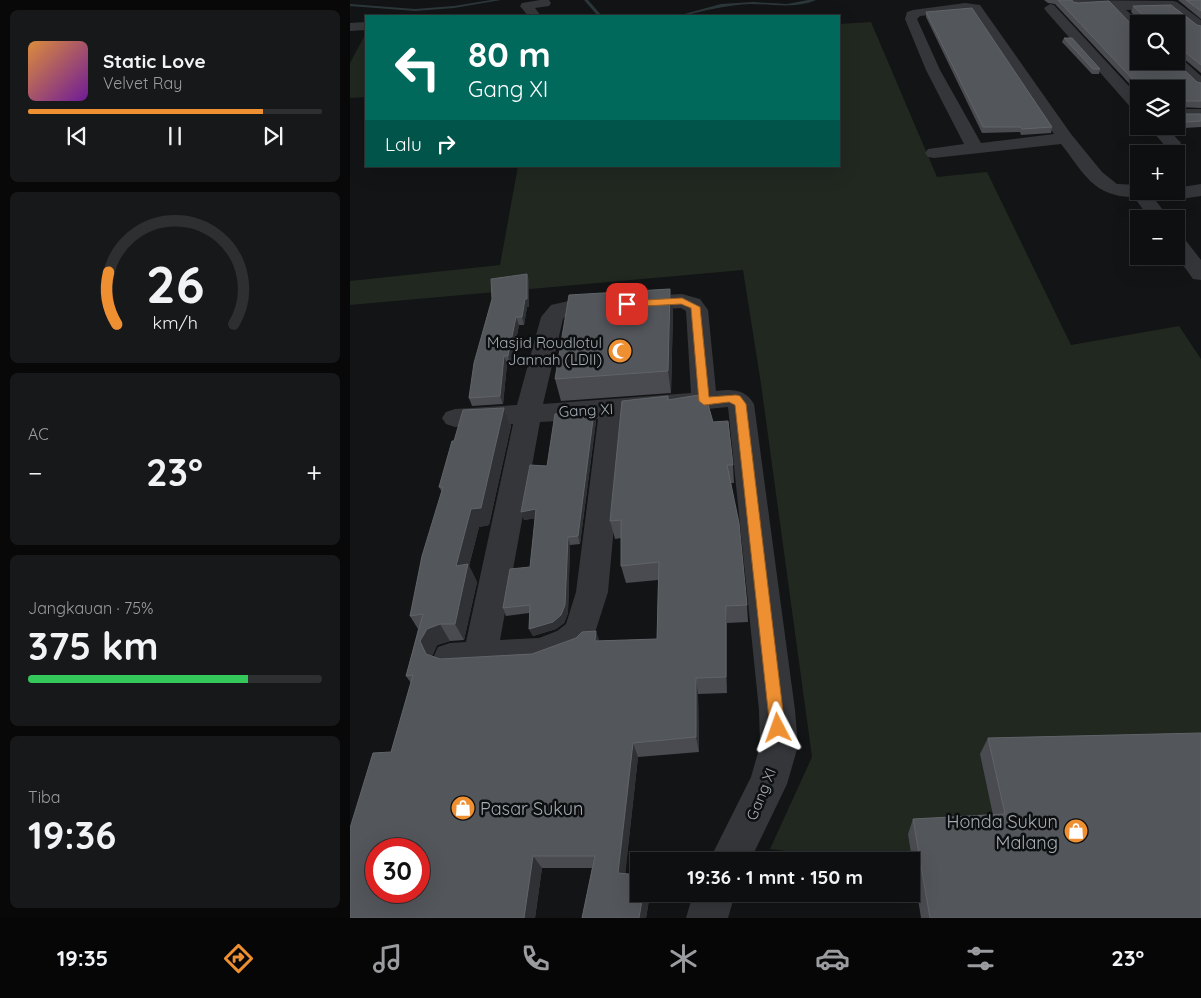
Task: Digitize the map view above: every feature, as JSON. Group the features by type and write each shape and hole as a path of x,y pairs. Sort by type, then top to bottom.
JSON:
{"street":[{"path":"1084,2 1144,0"},
{"path":"534,15 526,6 545,3"},
{"path":"1130,20 1115,6 1173,4 1201,26"},
{"path":"975,148 933,70 911,19 912,15 965,7 976,8 1065,138 1103,183 1119,191 1130,192"},
{"path":"1050,8 1130,97"},
{"path":"350,27 365,26"},
{"path":"1185,69 1201,84"},
{"path":"1185,114 1201,114"},
{"path":"1164,135 1172,143"},
{"path":"934,153 1065,138"},
{"path":"1185,187 1201,190"},
{"path":"1185,193 1195,193 1201,190"},
{"path":"1185,253 1201,274"},
{"path":"612,409 592,592 580,632 569,642 539,653 465,656 552,317 559,310 573,307 682,301 692,304 697,310 704,401"},
{"name":"Gang XI","path":"455,418 612,409 729,398 736,399 740,404 777,710 779,746 768,784 734,852"},
{"path":"707,918 711,902"}],"shaded area":[{"path":"871,22 937,177 987,172 1071,345 1179,326 1201,359 1201,753 994,849 920,853 793,852 770,849 812,757 761,384 743,270 350,305 350,281 500,265 518,167 840,167 840,24"},
{"path":"365,35 365,97 350,98 350,63"}],"building":[{"path":"1058,0 1072,0 1078,3 1109,1 1130,23 1130,70 1184,70 1197,82 1201,83 1201,101 1185,101 1185,80 1134,80"},
{"path":"1186,0 1201,0 1201,11"},
{"path":"1171,5 1184,15 1143,15 1133,6"},
{"path":"972,8 1052,127 1022,129 1021,127 983,127 926,12"},
{"path":"1185,16 1201,26 1201,65 1185,52"},
{"path":"1064,38 1072,38 1100,69 1093,69"},
{"path":"1185,114 1201,114 1201,121 1186,122"},
{"path":"527,274 527,299 525,299 522,317 516,317 508,356 504,356 500,396 469,398 474,363 492,299 491,279"},
{"name":"Masjid Roudlotul Jannah (LDII)","path":"670,289 668,371 555,379 569,295"},
{"path":"705,394 713,422 728,421 733,465 727,465 739,523 747,605 726,606 726,677 696,678 696,737 633,743 618,873 630,874 630,902 642,902 639,918 582,918 595,856 533,856 524,918 350,918 350,828 373,753 391,752 413,675 406,676 423,614 410,616 422,556 443,487 439,487 463,410 504,408 481,508 471,509 456,566 468,564 455,624 440,624 427,629 420,641 426,654 440,659 532,654 576,638 582,632 596,631 595,641 657,639 659,562 621,566 621,520 610,521 622,401 668,396 668,400"},
{"path":"594,412 578,536 568,537 565,605 561,615 553,622 529,629 530,605 503,608 510,569 530,567 536,509 521,512 530,465 547,466 555,414"},
{"name":"Honda Sukun Malang","path":"1201,733 1201,918 930,918 913,819 1005,814 988,738"}],"waterway":[{"path":"350,5 415,10 454,7 499,0"},
{"path":"586,0 599,15"},
{"path":"683,15 721,5 753,3 787,5 814,0"}],"place":[{"name":"Masjid Roudlotul Jannah (LDII)","path":"620,351"},
{"name":"Pasar Sukun","path":"463,808"},
{"name":"Honda Sukun Malang","path":"1076,831"}],"route":[{"path":"627,304 682,301 696,307 704,401 729,398 736,399 740,404 778,728"}]}
